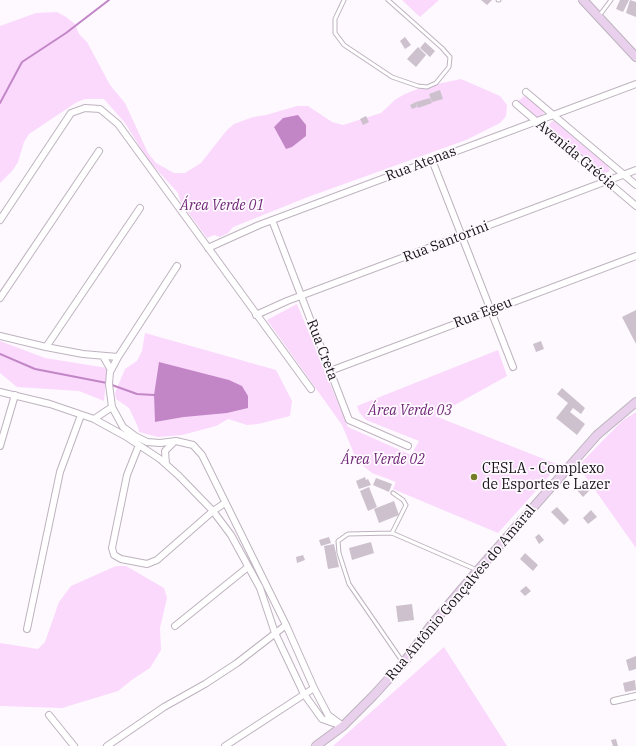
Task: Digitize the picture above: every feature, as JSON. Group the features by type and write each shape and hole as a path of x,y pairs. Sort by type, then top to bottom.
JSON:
{"street":[{"path":"583,0 636,57"},
{"name":"Rua Atenas","path":"208,248 272,220 636,84"},
{"name":"Avenida Grécia","path":"526,92 636,185"},
{"name":"Avenida Grécia","path":"516,104 636,206"},
{"path":"0,220 71,113 85,108 100,110 118,124 311,389"},
{"path":"0,298 99,151"},
{"path":"432,160 513,367"},
{"name":"Rua Santorini","path":"256,315 301,296 636,170"},
{"path":"46,347 140,208"},
{"name":"Rua Creta","path":"272,220 349,420 408,446"},
{"name":"Rua Egeu","path":"330,371 636,256"},
{"path":"177,266 111,370 109,384 112,407 123,427 134,436 147,442 160,443 174,441 193,445 202,454 286,626 314,688 328,715 343,726"},
{"path":"0,336 46,347 118,357"},
{"path":"103,356 111,370"},
{"path":"0,392 50,404 94,419 139,445 166,464 213,510 231,535 260,588 275,633 304,694 322,719 343,726"},
{"path":"0,446 15,395"},
{"name":"Rua Antônio Gonçalves do Amaral","path":"316,746 343,726 373,696 405,661 432,624 478,570 597,435 636,402"},
{"path":"94,419 112,407"},
{"path":"27,629 60,472 81,415"},
{"path":"166,464 165,451 174,441"},
{"path":"139,445 127,475 112,548 114,555 121,559 147,564 157,560 213,510 225,503"},
{"path":"175,626 248,567"},
{"path":"107,746 164,707 224,671 286,626"},
{"path":"225,746 314,688"},
{"path":"614,701 636,696"},
{"path":"49,715 74,746"}],"lane":[{"path":"344,0 335,19 335,33 344,45 392,77 418,86 427,87 436,83 449,67 450,57 442,48 388,0"},
{"path":"598,16 611,0"},
{"path":"392,533 406,505 403,500 393,493"},
{"path":"405,661 400,658 357,598 349,584 339,553 338,541 348,534 392,533 478,570"}],"green space":[{"path":"402,0 439,0 420,17"},
{"name":"Área Verde 01","path":"57,12 75,24 79,34 87,42 110,85 125,103 148,153 156,163 174,173 185,173 201,163 227,130 234,124 253,117 266,115 297,106 308,106 332,122 343,125 381,113 396,99 405,94 423,87 461,79 500,96 507,105 506,116 500,123 466,140 308,197 233,227 228,233 220,237 214,235 207,238 181,203 178,193 148,160 125,123 104,99 85,99 77,102 29,134 24,142 18,162 13,170 0,183 0,26 36,13"},
{"path":"524,96 543,109 544,113 540,117 537,117 517,102"},
{"path":"552,121 554,121 608,166 610,171 604,174 599,171 549,129 549,125"},
{"path":"297,304 348,427 411,455 419,441 366,420 359,412 357,406 498,350 507,376 435,416 559,465 498,533 393,489 396,482 372,473 357,461 342,425 267,320"},
{"path":"145,333 276,370 292,401 290,416 258,424 247,425 228,419 216,426 182,435 158,437 139,432 129,408 116,399 115,393 125,369 137,361 142,351","holes":["229,380 184,417 155,422"]},
{"path":"0,341 45,358 107,368 104,401 79,391 17,387 0,373"},
{"path":"636,412 636,548 578,466 622,421"},
{"path":"116,566 126,566 164,588 167,598 160,628 161,650 150,668 118,691 62,708 0,706 0,643 38,649 45,642 59,602 71,586"},
{"path":"444,647 507,746 333,746"}],"shaded area":[{"path":"298,115 306,125 306,136 292,147 286,149 274,127 283,118"},
{"path":"159,362 229,380 242,386 248,396 248,408 227,413 184,417 155,422 154,395"}],"building":[{"path":"481,0 492,0 487,5"},
{"path":"620,0 629,0 623,12 616,9"},
{"path":"630,0 636,2 636,17 626,13"},
{"path":"405,37 411,45 405,49 400,41"},
{"path":"425,42 435,51 430,57 420,48"},
{"path":"418,47 426,55 416,67 407,59"},
{"path":"440,90 443,99 432,102 429,94"},
{"path":"430,98 432,103 418,108 416,102"},
{"path":"416,102 417,107 412,109 410,105"},
{"path":"366,116 369,122 363,125 360,119"},
{"path":"636,310 636,344 622,317"},
{"path":"541,341 544,349 536,352 533,344"},
{"path":"562,388 585,408 581,414 573,408 570,412 585,424 577,435 556,418 568,403 557,394"},
{"path":"365,477 371,485 359,489 356,481"},
{"path":"376,478 392,484 389,492 373,485"},
{"path":"584,481 591,489 583,497 576,489"},
{"path":"369,487 377,507 368,511 360,491"},
{"path":"394,501 399,515 379,523 374,509"},
{"path":"557,507 569,520 564,525 551,512"},
{"path":"591,510 597,517 588,524 583,518"},
{"path":"539,534 544,540 539,544 535,537"},
{"path":"329,537 331,543 321,546 319,540"},
{"path":"371,542 374,553 352,560 349,548"},
{"path":"334,544 339,567 328,569 324,546"},
{"path":"525,553 538,565 533,571 520,559"},
{"path":"303,555 305,560 297,563 296,557"},
{"path":"526,586 531,591 525,596 520,591"},
{"path":"412,604 414,620 398,622 396,606"},
{"path":"636,656 636,669 629,671 626,660"},
{"path":"635,680 636,690 625,692 623,683"},
{"path":"616,739 618,746 613,746 611,740"}],"waterway":[{"path":"0,103 22,62 66,33 109,0"},
{"path":"0,354 35,369 107,383"},
{"path":"112,385 137,394 154,395"}],"place":[{"name":"CESLA - Complexo de Esportes e Lazer","path":"474,477"}],"park label":[{"name":"Área Verde 03","path":"410,411"},
{"name":"Área Verde 02","path":"383,460"}]}
